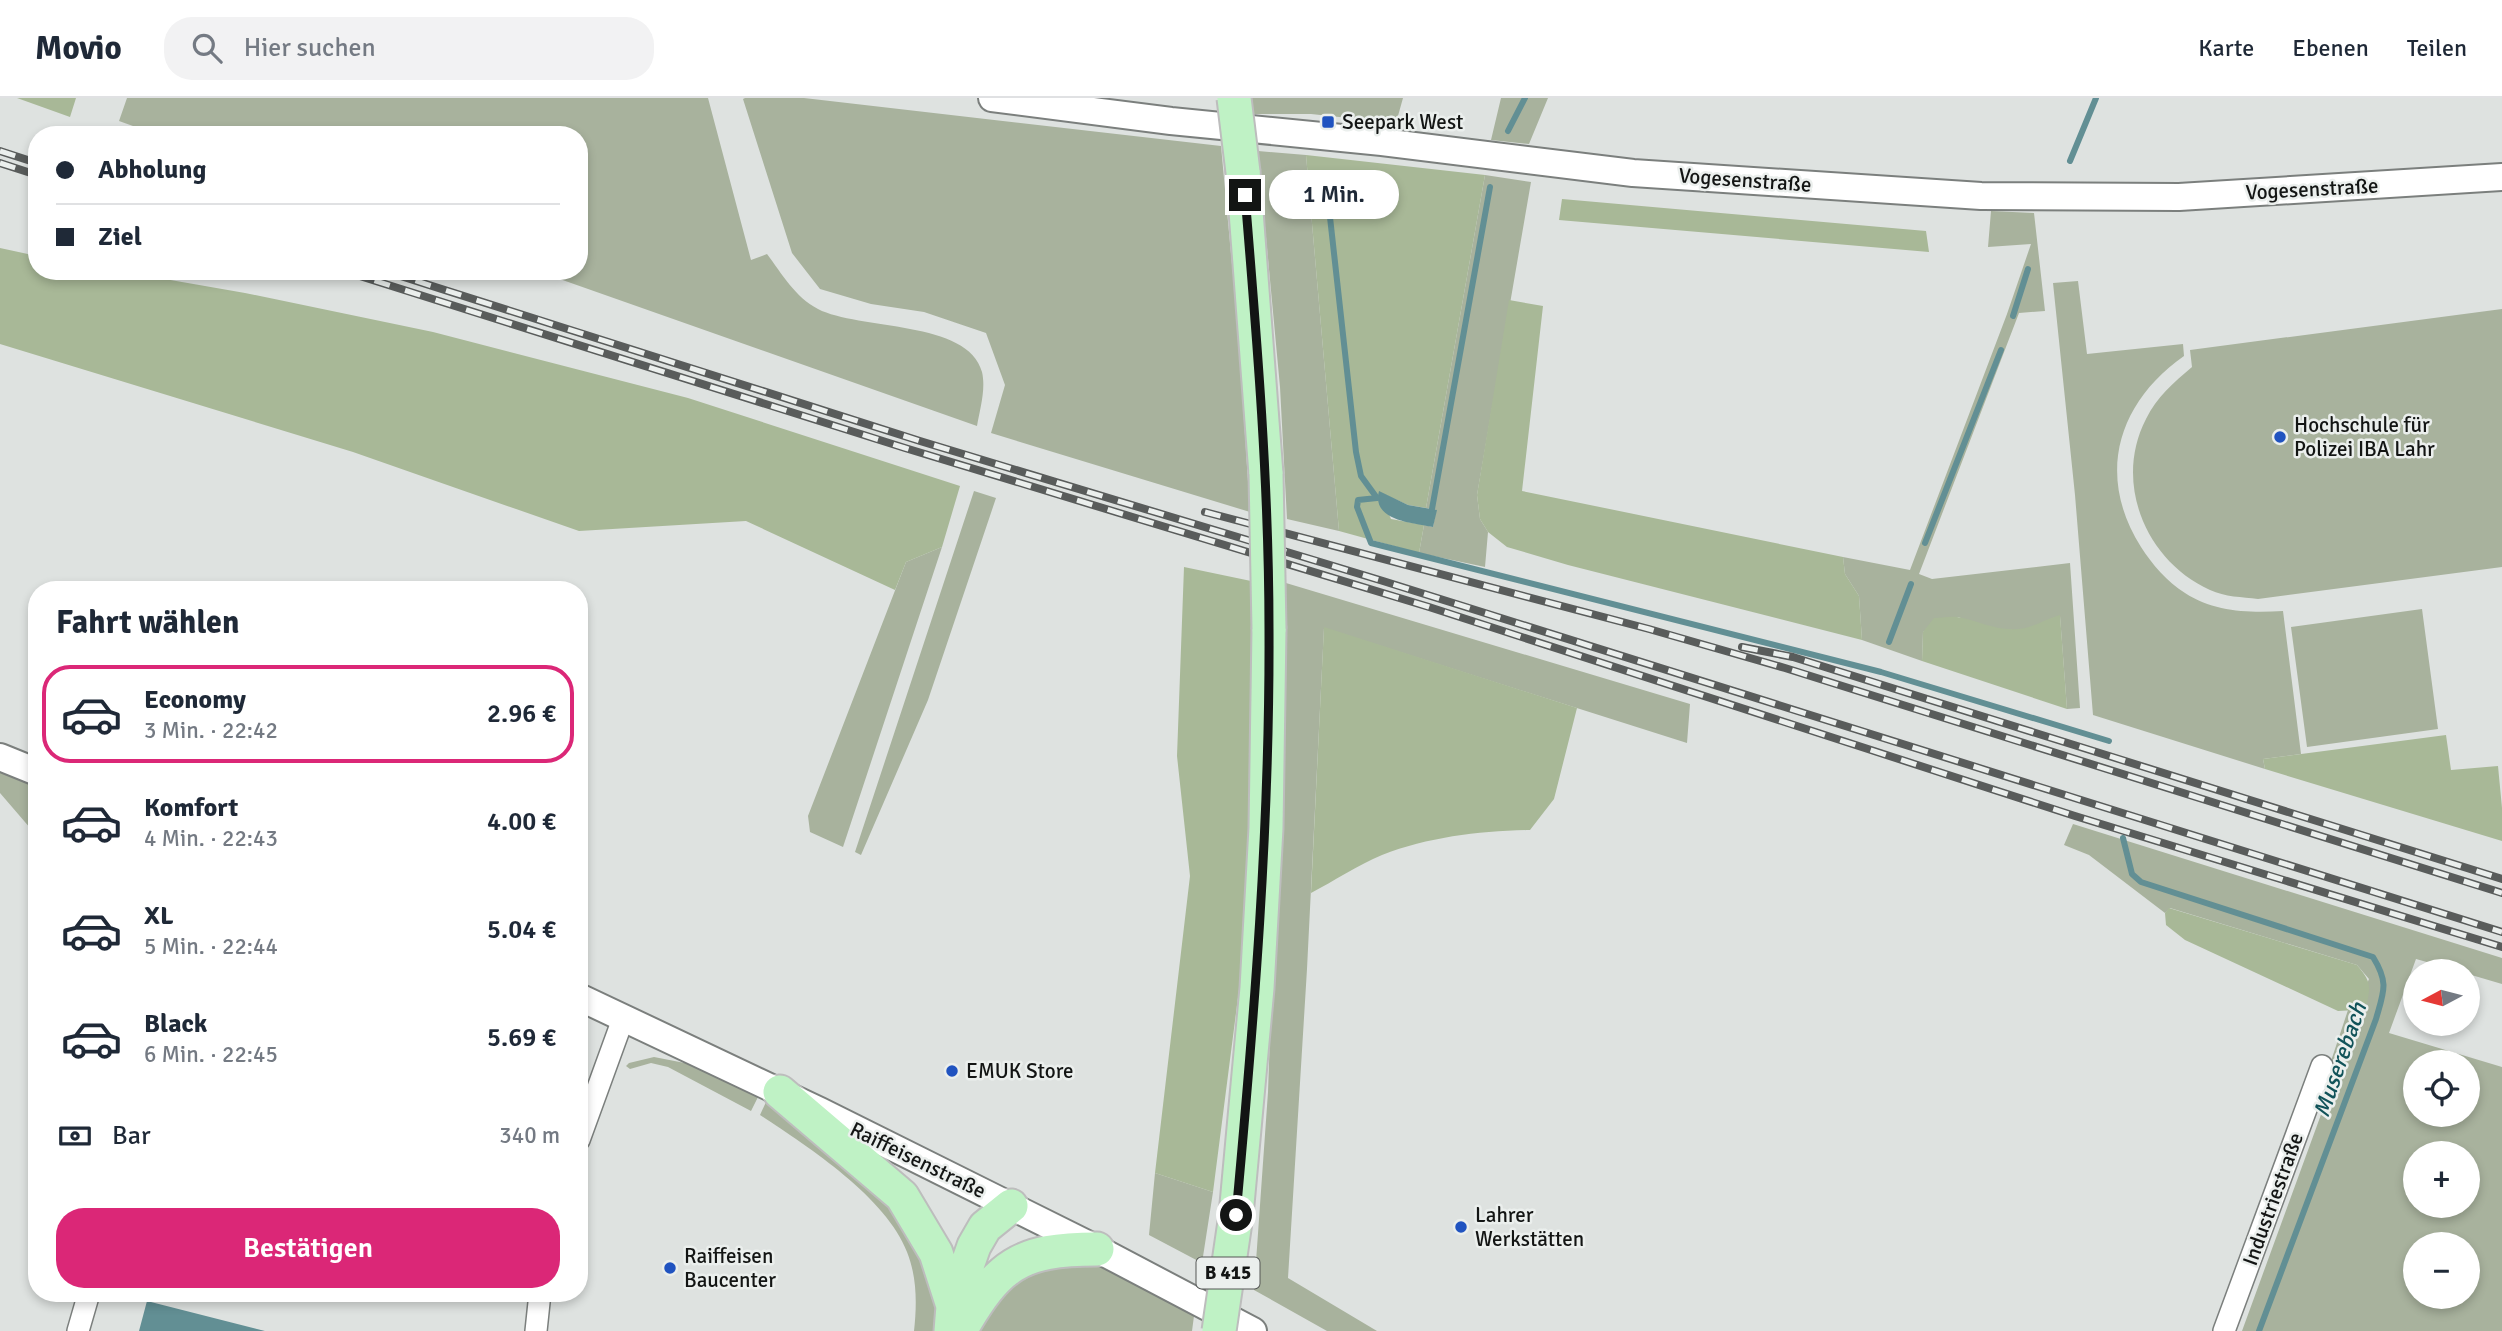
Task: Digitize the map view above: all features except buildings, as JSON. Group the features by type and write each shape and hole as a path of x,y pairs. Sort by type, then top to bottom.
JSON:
{"main road":[{"name":"B 415","path":"1219,1331 1236,1215 1257,988 1266,828 1269,629 1266,474 1243,172 1234,98"},
{"path":"780,1092 902,1196 936,1253 961,1315"},
{"path":"961,1315 1003,1247 1011,1206"},
{"path":"961,1315 1010,1267 1034,1255 1069,1249 1097,1249"}],"street":[{"name":"Vogesenstraße","path":"992,98 1633,173 1981,196 2179,197 2502,177"},
{"path":"0,757 28,768"},
{"name":"Raiffeisenstraße","path":"588,1002 1011,1206 1253,1331"},
{"path":"588,1115 623,1019"},
{"name":"Industriestraße","path":"2224,1331 2322,1066"},
{"path":"78,1331 86,1302"},
{"path":"536,1331 539,1302"}],"green space":[{"path":"17,98 76,98 70,117"},
{"path":"127,98 708,98 751,260 767,254 796,292 818,309 836,316 935,335 957,343 973,355 982,372 983,392 977,426 563,280 588,280 588,126 133,126 119,121"},
{"path":"804,98 1221,146 1238,329 1250,512 991,433 1005,385 986,333 924,312 871,304 820,289 792,253 743,99"},
{"path":"1247,98 1403,98 1396,123 1311,114 1249,114"},
{"path":"1501,98 1548,98 1529,144 1491,140"},
{"path":"1258,151 1306,155 1339,531 1287,519 1280,387"},
{"path":"1306,155 1485,175 1426,508 1408,505 1379,492 1391,519 1424,525 1419,553 1339,531"},
{"path":"1485,175 1531,182 1477,495 1480,519 1488,532 1485,567 1419,553 1424,525 1433,527 1436,510 1426,508"},
{"path":"1562,199 1926,231 1929,252 1559,220"},
{"path":"1991,211 2034,213 2045,311 2019,313 1919,574 1932,579 2070,563 2080,708 2067,709 2060,616 2016,630 1996,628 1958,617 1923,632 1922,661 1862,640 1859,596 1845,574 1843,557 1910,570 2031,244 1988,247"},
{"path":"0,248 28,254 28,280 171,280 433,332 688,398 960,486 942,547 906,562 895,590 746,521 579,531 353,452 0,344"},
{"path":"2078,281 2087,354 2183,344 2184,356 2161,375 2129,418 2120,442 2117,468 2119,494 2127,520 2141,547 2160,572 2178,589 2220,608 2257,612 2283,611 2301,754 2263,759 2265,769 2093,715 2075,495 2053,283"},
{"path":"1509,300 1543,306 1522,491 1843,557 1845,574 1859,596 1862,640 1568,565 1507,547 1488,532 1480,519 1477,495"},
{"path":"2502,309 2502,567 2258,599 2210,590 2188,577 2168,560 2153,540 2142,518 2135,494 2133,469 2137,444 2146,419 2160,397 2192,367 2190,350"},
{"path":"974,491 996,498 928,700 861,855 855,852"},
{"path":"942,547 843,847 810,832 808,816 906,562"},
{"path":"1184,567 1251,581 1257,681 1245,943 1213,1192 1155,1173 1190,876 1177,756"},
{"path":"1286,583 1690,704 1687,743 1324,628 1288,1278 1377,1331 1327,1331 1254,1290 1268,1092"},
{"path":"2422,609 2438,729 2307,747 2291,627"},
{"path":"2060,615 2067,709 1922,661 1923,632 1934,618 1957,617 2002,628 2018,629"},
{"path":"1324,627 1577,708 1554,799 1530,830 1454,836 1400,849 1364,863 1311,893"},
{"path":"2446,735 2451,770 2498,766 2502,841 2265,769 2263,759"},
{"path":"0,770 28,783 28,826 0,793"},
{"path":"2073,824 2502,958 2502,984 2480,978 2480,959 2403,959 2403,995 2389,1033 2446,1050 2403,1050 2403,1127 2480,1127 2480,1060 2502,1067 2502,1331 2242,1331 2338,1068 2330,1064 2348,1010 2356,1010 2369,979 2357,965 2170,908 2165,913 2089,855 2064,845"},
{"path":"2169,908 2357,965 2368,983 2367,1003 2356,1010 2338,1011 2185,940 2166,925 2165,913"},
{"path":"654,1057 695,1065 758,1097 751,1111 668,1067 651,1063 630,1069 626,1066"},
{"path":"766,1102 803,1124 892,1200 934,1278 937,1331 914,1331 916,1311 913,1271 897,1232 882,1212 843,1174 760,1115"},
{"path":"1155,1173 1213,1192 1202,1263 1149,1235"},
{"path":"1064,1260 1102,1267 1194,1316 1192,1331 976,1331 1009,1280"}],"water":[{"path":"1379,491 1408,505 1437,510 1433,527 1405,522 1388,515 1381,509 1378,501"},
{"path":"147,1302 151,1302 265,1331 139,1331"}],"waterway":[{"path":"1508,131 1525,98"},
{"path":"2070,161 2096,98"},
{"path":"1326,181 1356,452 1361,476 1377,498 1358,500 1357,507 1371,543 1881,672 2109,741"},
{"path":"1432,509 1490,187"},
{"path":"2013,316 2028,269"},
{"path":"1925,543 2001,350"},
{"path":"1889,642 1911,584"},
{"name":"Muserebach","path":"2123,838 2132,874 2141,882 2373,957 2383,981 2383,994 2376,1019 2259,1331"}],"railway":[{"path":"0,151 28,160"},
{"path":"0,163 28,172"},
{"path":"373,280 905,448 1429,607 2075,816 2502,947"},
{"path":"413,280 920,441 1383,581 2502,932"},
{"path":"1205,512 1649,629 1785,668 2502,893"},
{"path":"1742,647 1793,657 2502,879"}],"place":[{"name":"Seepark West","path":"1328,122"},
{"name":"Hochschule für Polizei IBA Lahr","path":"2280,437"},
{"name":"EMUK Store","path":"952,1071"},
{"name":"Lahrer Werkstätten","path":"1461,1227"},
{"name":"Raiffeisen Baucenter","path":"670,1268"}],"route":[{"path":"1236,1215 1257,988 1266,828 1269,629 1266,474 1245,195"}]}
